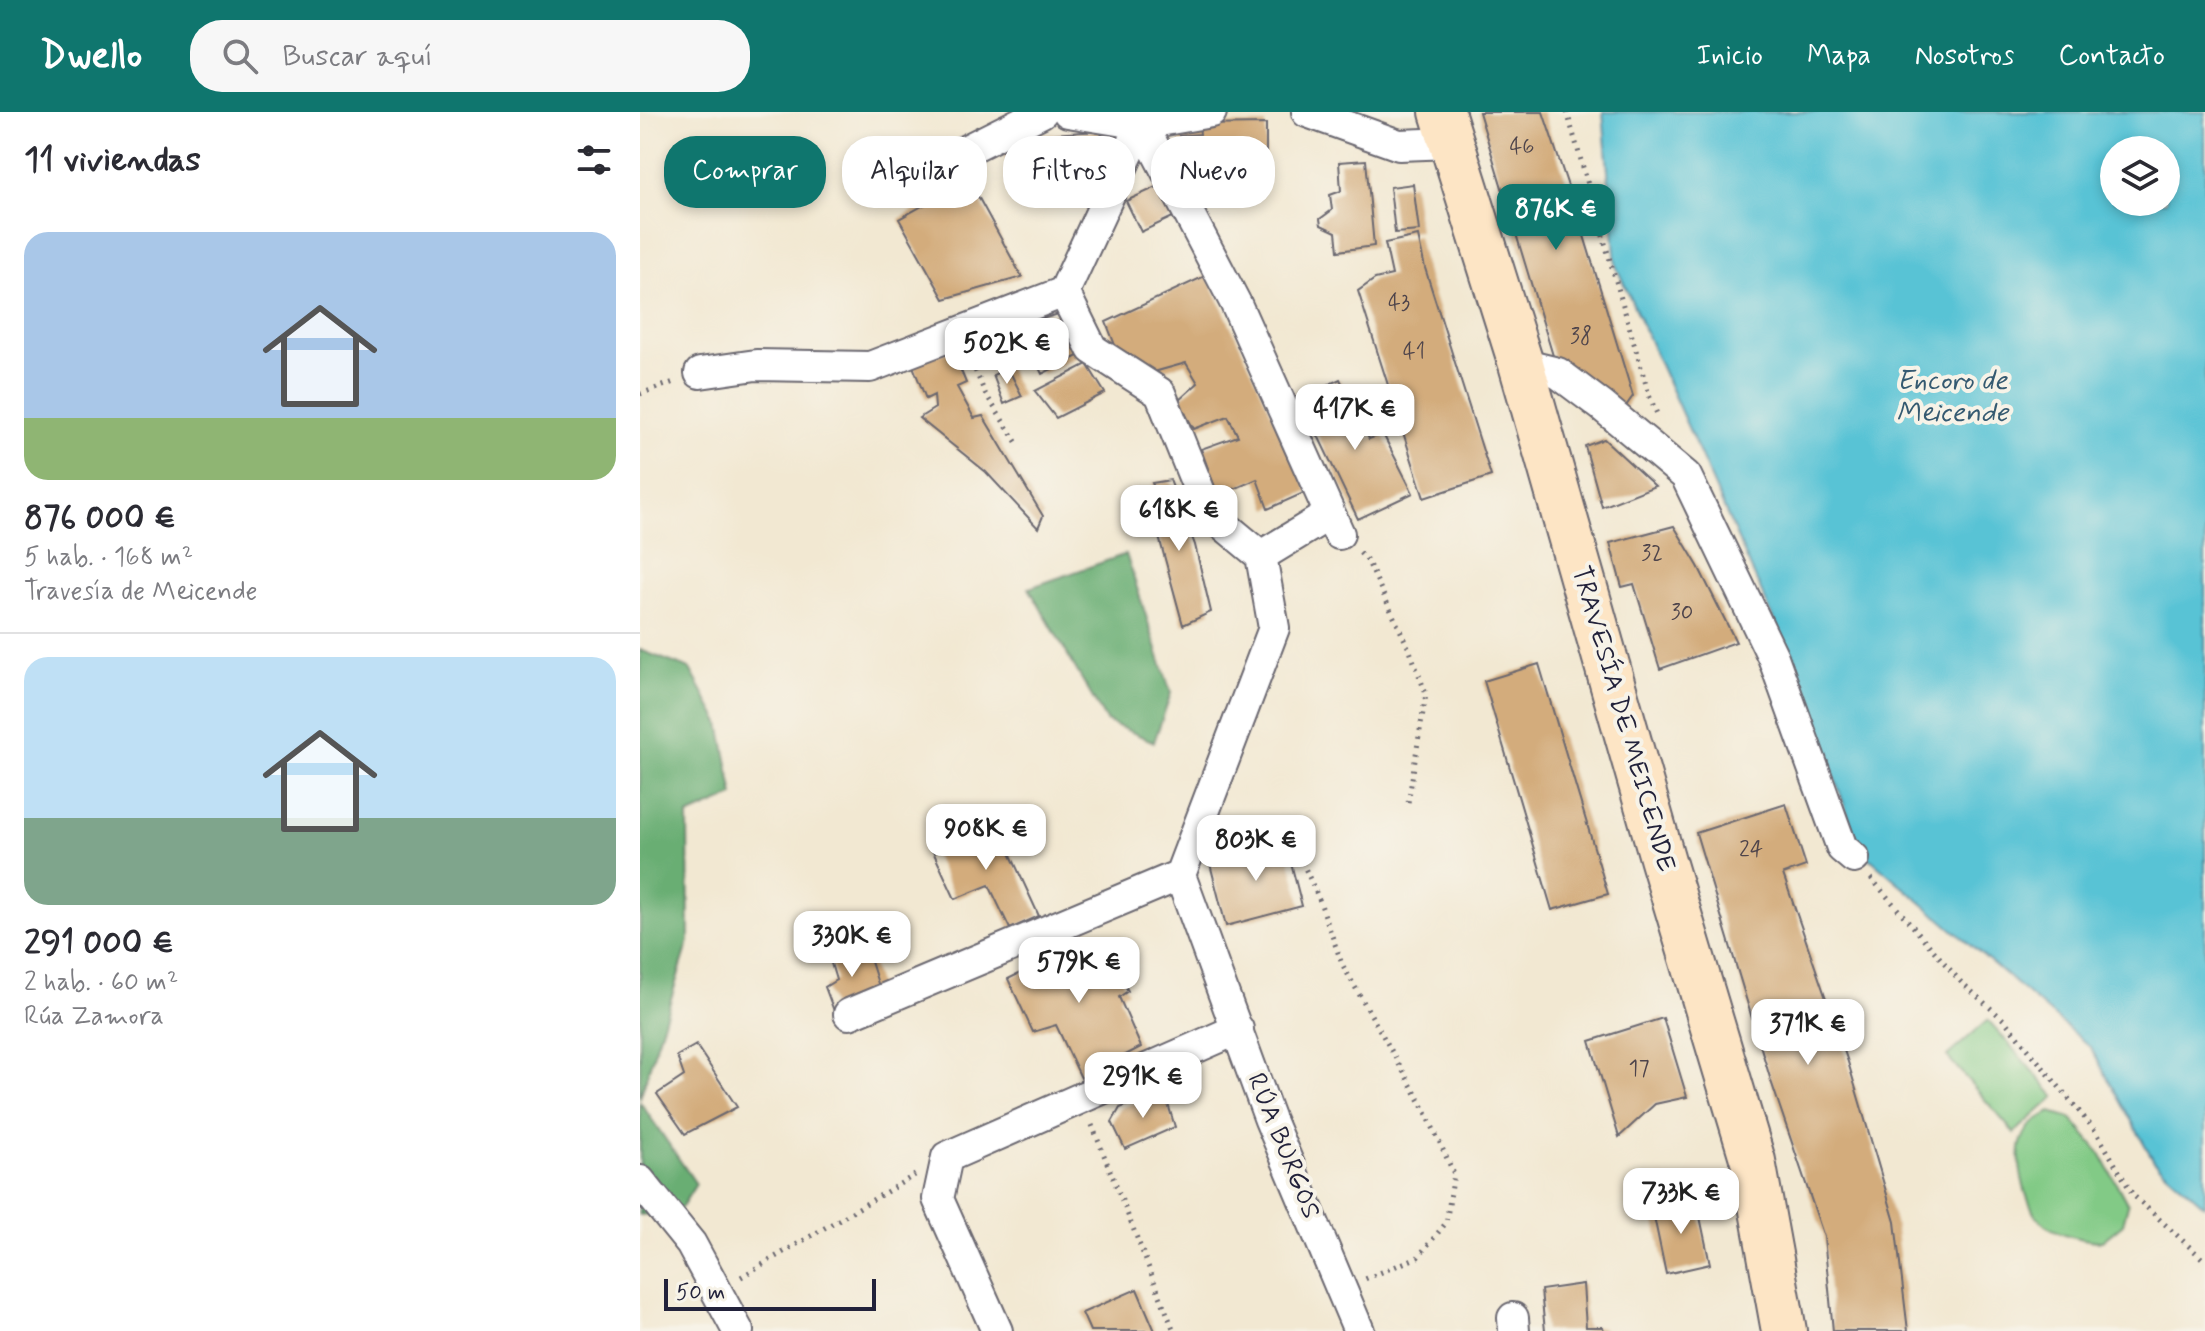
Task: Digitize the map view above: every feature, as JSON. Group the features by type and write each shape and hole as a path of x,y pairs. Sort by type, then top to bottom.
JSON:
{"main road":[{"name":"TRAVESÍA DE MEICENDE","path":"1447,127 1521,364 1663,861 1753,1161 1784,1331"}],"street":[{"path":"987,140 1042,112"},
{"path":"1068,112 1142,124 1211,112"},
{"path":"1307,112 1399,145 1447,127"},
{"path":"700,373 756,365 870,367 1064,292 1142,124"},
{"path":"1142,124 1236,304 1334,524 1261,556"},
{"path":"849,1014 1180,875 1274,628 1261,556 1208,512 1160,393 1092,349 1064,292"},
{"path":"1521,364 1558,373 1686,476 1773,657 1842,848 1854,858"},
{"name":"RÚA BURGOS","path":"1180,875 1270,1120 1359,1331"},
{"path":"997,1331 938,1199 947,1157 1238,1029"},
{"path":"640,1181 691,1244 738,1331"}],"path":[{"path":"1567,112 1649,395 1661,422"},
{"path":"959,333 985,393 1017,443"},
{"path":"640,394 700,373"},
{"path":"1334,524 1367,560 1410,651 1426,694 1408,803"},
{"path":"1299,855 1319,899 1342,964 1424,1108 1454,1174 1446,1223 1418,1257 1341,1289"},
{"path":"1854,858 1960,981 2005,1021 2024,1043 2097,1133 2133,1195 2205,1261"},
{"path":"1081,1098 1174,1331"},
{"path":"716,1291 947,1157"}],"green space":[{"path":"1126,554 1171,693 1154,742 1106,721 1029,588"},
{"path":"640,650 690,669 720,723 734,796 688,816 689,941 640,1098"},
{"path":"1988,1020 2055,1097 2014,1133 1947,1056"},
{"path":"640,1102 696,1184 679,1211 640,1215"},
{"path":"2051,1112 2071,1118 2100,1153 2128,1205 2123,1224 2102,1241 2077,1238 2051,1228 2039,1219 2029,1202 2020,1166 2021,1144 2032,1124"}],"water":[{"name":"Encoro de Meicende","path":"1603,112 2205,112 2205,1206 2154,1161 2091,1048 1860,850 1799,676 1616,266"}],"building":[{"path":"1479,112 1543,112 1633,396 1623,410 1554,359"},
{"path":"1266,124 1266,136 1179,136 1200,134 1199,125"},
{"path":"1100,131 1102,136 1033,136"},
{"path":"1366,160 1374,246 1338,251 1336,232 1321,225 1320,219 1332,210 1330,195 1341,191 1339,162"},
{"path":"1413,184 1419,231 1395,233 1390,187"},
{"path":"1151,190 1151,208 1171,208 1175,216 1141,232 1129,208 1135,208 1135,197"},
{"path":"919,208 984,208 1022,277 944,299 899,219"},
{"path":"1418,236 1425,268 1491,476 1424,498 1358,291 1375,279 1392,275 1385,243"},
{"path":"1207,275 1308,491 1268,509 1257,479 1218,496 1201,449 1238,436 1228,416 1194,429 1178,401 1198,383 1186,363 1143,375 1115,345 1106,322"},
{"path":"1062,313 1078,356 1042,374 1019,326"},
{"path":"953,351 966,383 957,387 974,418 983,416 1043,516 1038,528 986,472 919,418 935,408 934,395 926,399 911,361"},
{"path":"1087,364 1105,393 1056,418 1035,391"},
{"path":"1008,368 1022,396 1004,404 993,375"},
{"path":"1340,379 1369,439 1383,434 1413,493 1358,519 1300,398"},
{"path":"1604,439 1655,486 1602,507 1585,446"},
{"path":"1170,480 1195,545 1211,612 1183,625 1156,526 1150,526 1144,506 1160,501 1152,483"},
{"path":"1674,526 1736,642 1660,669 1634,584 1622,587 1610,543"},
{"path":"1539,664 1608,894 1552,910 1484,681"},
{"path":"1786,804 1806,866 1783,874 1848,1062 1895,1222 1908,1331 1833,1331 1824,1237 1771,1081 1696,833"},
{"path":"998,827 1039,916 1010,929 989,885 955,899 929,843"},
{"path":"1285,840 1302,906 1226,926 1209,860"},
{"path":"1091,938 1101,941 1128,991 1119,997 1141,1047 1081,1078 1056,1025 1033,1032 1008,979"},
{"path":"865,943 881,993 834,1011 825,987 836,980 830,960"},
{"path":"1663,1018 1687,1097 1655,1104 1619,1137 1590,1041"},
{"path":"696,1045 737,1107 685,1134 657,1094 684,1076 677,1056"},
{"path":"1164,1091 1175,1127 1125,1149 1112,1122 1120,1108"},
{"path":"1696,1198 1710,1264 1666,1274 1652,1207"},
{"path":"1583,1284 1586,1327 1603,1327 1604,1331 1545,1331 1541,1290"},
{"path":"1137,1289 1155,1331 1090,1331 1082,1313"}]}
